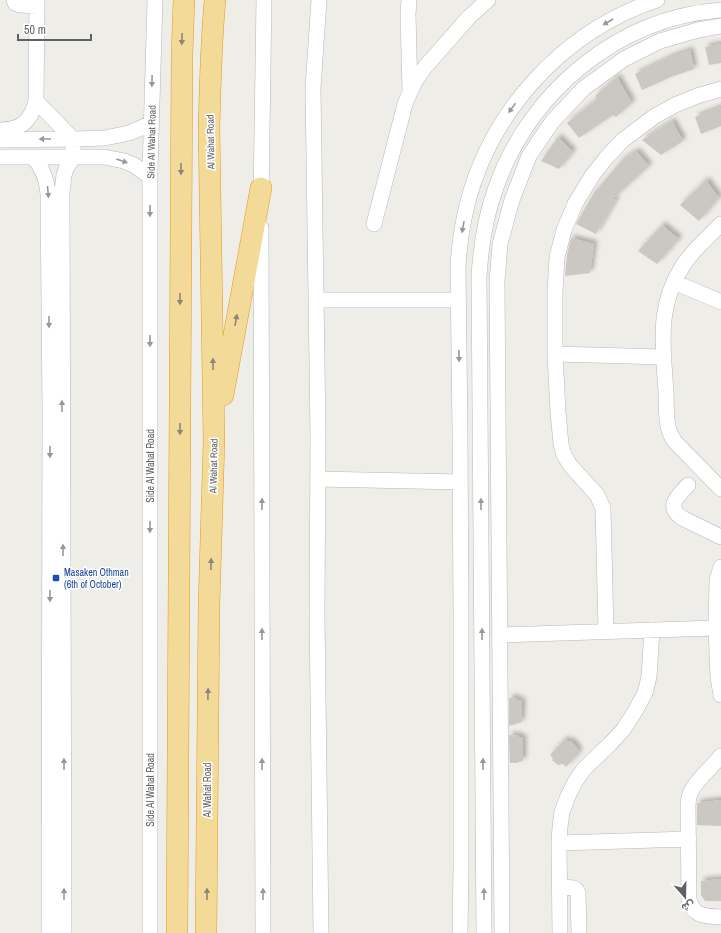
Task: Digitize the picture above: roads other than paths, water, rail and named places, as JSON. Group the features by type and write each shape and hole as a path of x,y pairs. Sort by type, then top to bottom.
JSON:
{"highway":[{"path":"177,933 182,63 184,0"},
{"name":"Al Wahat Road","path":"206,933 209,604 214,441 210,122 211,58 215,0"},
{"path":"214,441 261,188"},
{"path":"178,732 185,726 195,724 200,725 208,731"}],"street":[{"path":"0,130 12,130 21,125 28,119 34,110 36,101 37,3 20,5 15,3 14,0"},
{"name":"Side Al Wahat Road","path":"150,933 150,177 155,0"},
{"path":"263,933 261,188 264,0"},
{"path":"319,0 313,88 318,434 317,622 321,933"},
{"path":"409,0 410,92"},
{"path":"374,224 405,104 416,80 424,68 469,18 488,0"},
{"path":"460,933 460,482 458,268 459,246 467,204 481,164 498,129 516,102 532,82 562,54 594,30 634,4 656,0"},
{"path":"484,933 479,276 482,241 487,218 495,189 510,154 519,138 537,112 571,75 596,55 623,39 646,28 687,15 721,10"},
{"path":"502,933 497,281 500,244 512,200 529,156 552,122 584,88 624,59 660,41 698,30 721,26"},
{"path":"606,631 603,508 597,495 570,465 564,455 561,444 555,354 555,292 557,257 564,230 575,204 592,176 623,140 655,116 675,105 697,96 721,90"},
{"path":"36,101 73,139 73,157 66,169 62,184 56,385 49,933"},
{"path":"0,140 105,138 129,133 152,122"},
{"path":"104,157 105,138"},
{"path":"0,156 104,157 124,161 138,168 150,177"},
{"path":"33,157 38,162 48,187 56,385 64,933"},
{"path":"721,224 684,264 668,296 664,310 663,324 667,416 670,436 673,441 721,489"},
{"path":"674,282 721,302"},
{"path":"316,300 458,300"},
{"path":"555,354 664,357"},
{"path":"481,434 498,434"},
{"path":"318,479 460,482"},
{"path":"688,485 674,501 675,511 682,518 721,537"},
{"path":"721,567 717,580 716,628 718,677 721,695"},
{"path":"499,635 716,628"},
{"path":"560,933 559,843 562,812 575,782 584,769 623,730 645,693 649,677 652,630"},
{"path":"721,756 694,785 688,800 689,899 693,909 702,916 721,917"},
{"path":"559,843 689,839"},
{"path":"49,869 64,870"},
{"path":"560,888 574,888 577,890 579,933"}],"place":[{"name":"Masaken Othman (6th of October)","path":"56,578"}]}
